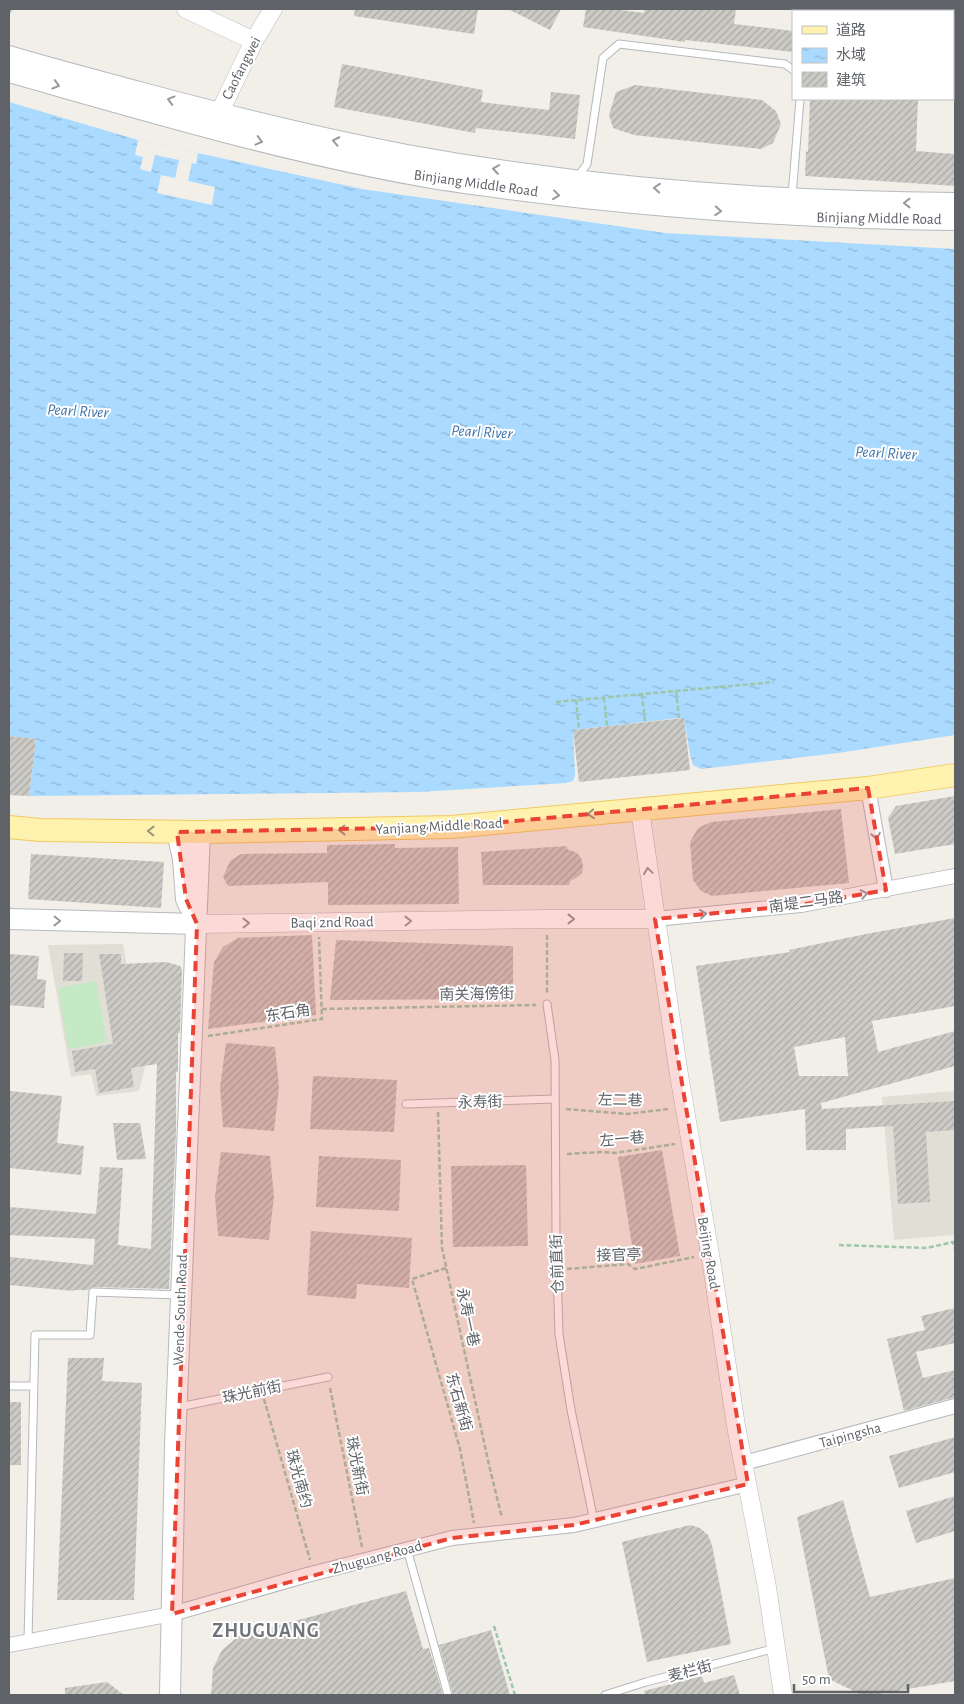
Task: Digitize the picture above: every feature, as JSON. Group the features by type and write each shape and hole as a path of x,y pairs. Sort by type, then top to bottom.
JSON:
{"main road":[{"name":"Binjiang Middle Road","path":"9,56 215,121 302,152 428,177 550,194 752,213 955,220"},
{"name":"Binjiang Middle Road","path":"9,72 215,121 293,132 408,155 519,173 694,192 792,199 955,203"},
{"path":"866,782 955,763"},
{"path":"866,782 955,775"},
{"name":"Yanjiang Middle Road","path":"9,827 40,830 200,832 451,827 640,810 866,782"},
{"path":"177,832 183,860 186,898 197,924"},
{"name":"Wende South Road","path":"170,1695 176,1408 200,832"},
{"name":"Baqi 2nd Road","path":"9,919 197,924"}],"street":[{"path":"186,9 254,41"},
{"name":"Caofangwei","path":"215,121 254,41 273,9"},
{"path":"866,782 886,890"},
{"name":"Beijing Road","path":"640,810 684,1107 710,1254 736,1426 767,1586 782,1695"},
{"name":"南堤二马路","path":"655,919 801,905 955,876"},
{"name":"Baqi 2nd Road","path":"197,924 655,919"},
{"name":"Taipingsha","path":"744,1463 955,1406"},
{"name":"Zhuguang Road","path":"9,1645 172,1614 314,1573 452,1538 476,1534 555,1528 594,1521 748,1484"}],"lane":[{"path":"576,180 587,164 603,58 619,44 785,64 792,69"},
{"path":"792,199 800,100"},
{"name":"仓前直街","path":"547,1004 555,1060 559,1334 594,1521"},
{"name":"永寿街","path":"406,1104 555,1099"},
{"path":"28,1641 35,1335 90,1335 93,1292 181,1295"},
{"name":"珠光前街","path":"176,1408 328,1377"},
{"path":"9,1386 34,1386"},
{"path":"407,1549 448,1695"},
{"name":"麦栏街","path":"605,1695 646,1682 776,1648"}],"path":[{"path":"9,13 11,9"},
{"path":"556,702 774,682"},
{"path":"676,691 679,718"},
{"path":"642,694 645,722"},
{"path":"604,698 607,726"},
{"path":"576,700 579,729"},
{"path":"547,919 547,1004"},
{"name":"东石角","path":"192,1039 322,1019 319,922"},
{"name":"南关海傍街","path":"322,1009 547,1004"},
{"name":"永寿一巷","path":"438,1103 442,1248 489,1465 506,1532"},
{"name":"左二巷","path":"555,1108 627,1114 684,1107"},
{"name":"左一巷","path":"555,1155 615,1153 690,1142"},
{"path":"840,1245 927,1248 953,1242 955,1249"},
{"name":"接官亭","path":"557,1270 628,1264 635,1269 710,1254"},
{"name":"东石新街","path":"446,1268 412,1278 460,1449 476,1534"},
{"name":"珠光新街","path":"328,1377 364,1560"},
{"name":"珠光南约","path":"262,1390 314,1573"},
{"path":"494,1626 516,1695"}],"highlighted area":[{"path":"868,788 886,890 801,905 655,919 748,1484 574,1525 452,1538 172,1614 197,924 186,899 177,832 451,827"}],"shaded area":[{"path":"123,944 145,1067 139,1091 96,1096 91,1074 71,1077 48,945"},
{"path":"955,1091 955,1235 894,1240 882,1097"}],"green space":[{"path":"96,981 107,1042 68,1049 58,988"}],"water":[{"name":"Pearl River","path":"9,102 138,140 362,189 665,233 955,249 955,735 838,753 701,769 693,765 684,718 679,718 573,730 575,775 573,781 566,783 418,792 29,796 36,739 9,736"}],"pier":[{"path":"138,140 198,153 196,164 192,163 188,181 215,187 212,205 157,193 161,175 175,178 179,160 155,155 151,172 140,169 143,157 135,155"}],"building":[{"path":"355,9 478,9 474,34 354,16"},
{"path":"508,9 561,9 550,30"},
{"path":"586,9 613,9 644,13 644,9 736,9 734,24 792,31 792,52 685,40 685,42 583,27"},
{"path":"342,64 483,90 481,102 549,110 551,92 580,95 575,139 476,128 475,133 334,107"},
{"path":"635,85 762,100 776,111 781,124 773,143 761,149 634,135 613,128 609,115 616,92"},
{"path":"810,100 918,100 916,151 955,154 955,186 805,176 806,151 808,152"},
{"path":"684,718 690,770 579,782 573,730"},
{"path":"9,736 36,739 29,796 9,795"},
{"path":"955,796 955,844 895,854 888,818 896,806"},
{"path":"841,809 849,883 712,896 701,891 693,880 690,842 698,828 711,822"},
{"path":"395,844 395,848 458,847 459,904 328,905 328,882 228,886 223,877 230,861 241,854 327,853 327,845"},
{"path":"567,846 567,849 577,853 583,865 582,873 570,881 569,885 483,885 481,852"},
{"path":"31,854 164,862 161,908 28,899"},
{"path":"955,918 955,1006 872,1021 878,1052 955,1031 955,1066 821,1103 822,1109 955,1101 955,1130 926,1132 930,1202 898,1204 893,1126 846,1129 846,1150 806,1150 805,1109 720,1122 696,966 790,952 789,950","holes":["845,1037 848,1076 799,1076 794,1047"]},
{"path":"312,935 316,1015 208,1029 214,962 223,947 238,938"},
{"path":"336,940 513,946 513,999 330,1000"},
{"path":"64,953 83,953 82,981 63,981"},
{"path":"9,954 39,956 37,979 46,980 44,1008 9,1005"},
{"path":"99,954 121,954 121,964 166,962 180,966 182,970 180,1033 178,1033 178,1072 176,1072 176,1132 169,1289 93,1287 88,1290 74,1291 9,1285 9,1257 93,1265 95,1239 9,1235 9,1207 96,1214 100,1167 123,1168 118,1245 151,1249 157,1064 131,1068 134,1087 99,1093 95,1069 75,1072 72,1051 113,1044"},
{"path":"226,1043 275,1047 279,1087 274,1131 223,1127 220,1087"},
{"path":"313,1076 397,1080 394,1132 310,1129"},
{"path":"9,1091 62,1096 57,1143 84,1146 81,1175 9,1168"},
{"path":"113,1123 140,1123 146,1159 117,1160"},
{"path":"662,1150 680,1256 635,1264 618,1157"},
{"path":"221,1152 270,1156 274,1196 269,1240 218,1236 215,1196"},
{"path":"319,1156 401,1160 399,1211 316,1207"},
{"path":"526,1165 528,1246 453,1247 451,1166"},
{"path":"311,1231 412,1238 409,1288 357,1284 356,1299 307,1295"},
{"path":"955,1308 955,1343 916,1352 923,1378 955,1370 955,1397 904,1411 887,1339 925,1330 921,1316"},
{"path":"68,1358 104,1358 102,1381 142,1383 134,1600 57,1600"},
{"path":"9,1402 21,1402 21,1465 9,1465"},
{"path":"955,1437 955,1472 899,1488 889,1456"},
{"path":"955,1496 955,1531 916,1543 906,1511"},
{"path":"843,1500 870,1597 955,1578 955,1681 862,1695 829,1679 797,1517"},
{"path":"690,1525 700,1528 708,1535 712,1545 731,1644 647,1662 622,1542"},
{"path":"406,1591 423,1649 429,1648 443,1695 211,1695 213,1668 222,1650 239,1636"},
{"path":"491,1630 510,1695 453,1695 439,1645"},
{"path":"734,1675 740,1695 645,1695 644,1691 702,1676 704,1683"},
{"path":"107,1682 124,1695 65,1695 65,1688"}],"district":[{"name":"ZHUGUANG","path":"266,1630"}]}
